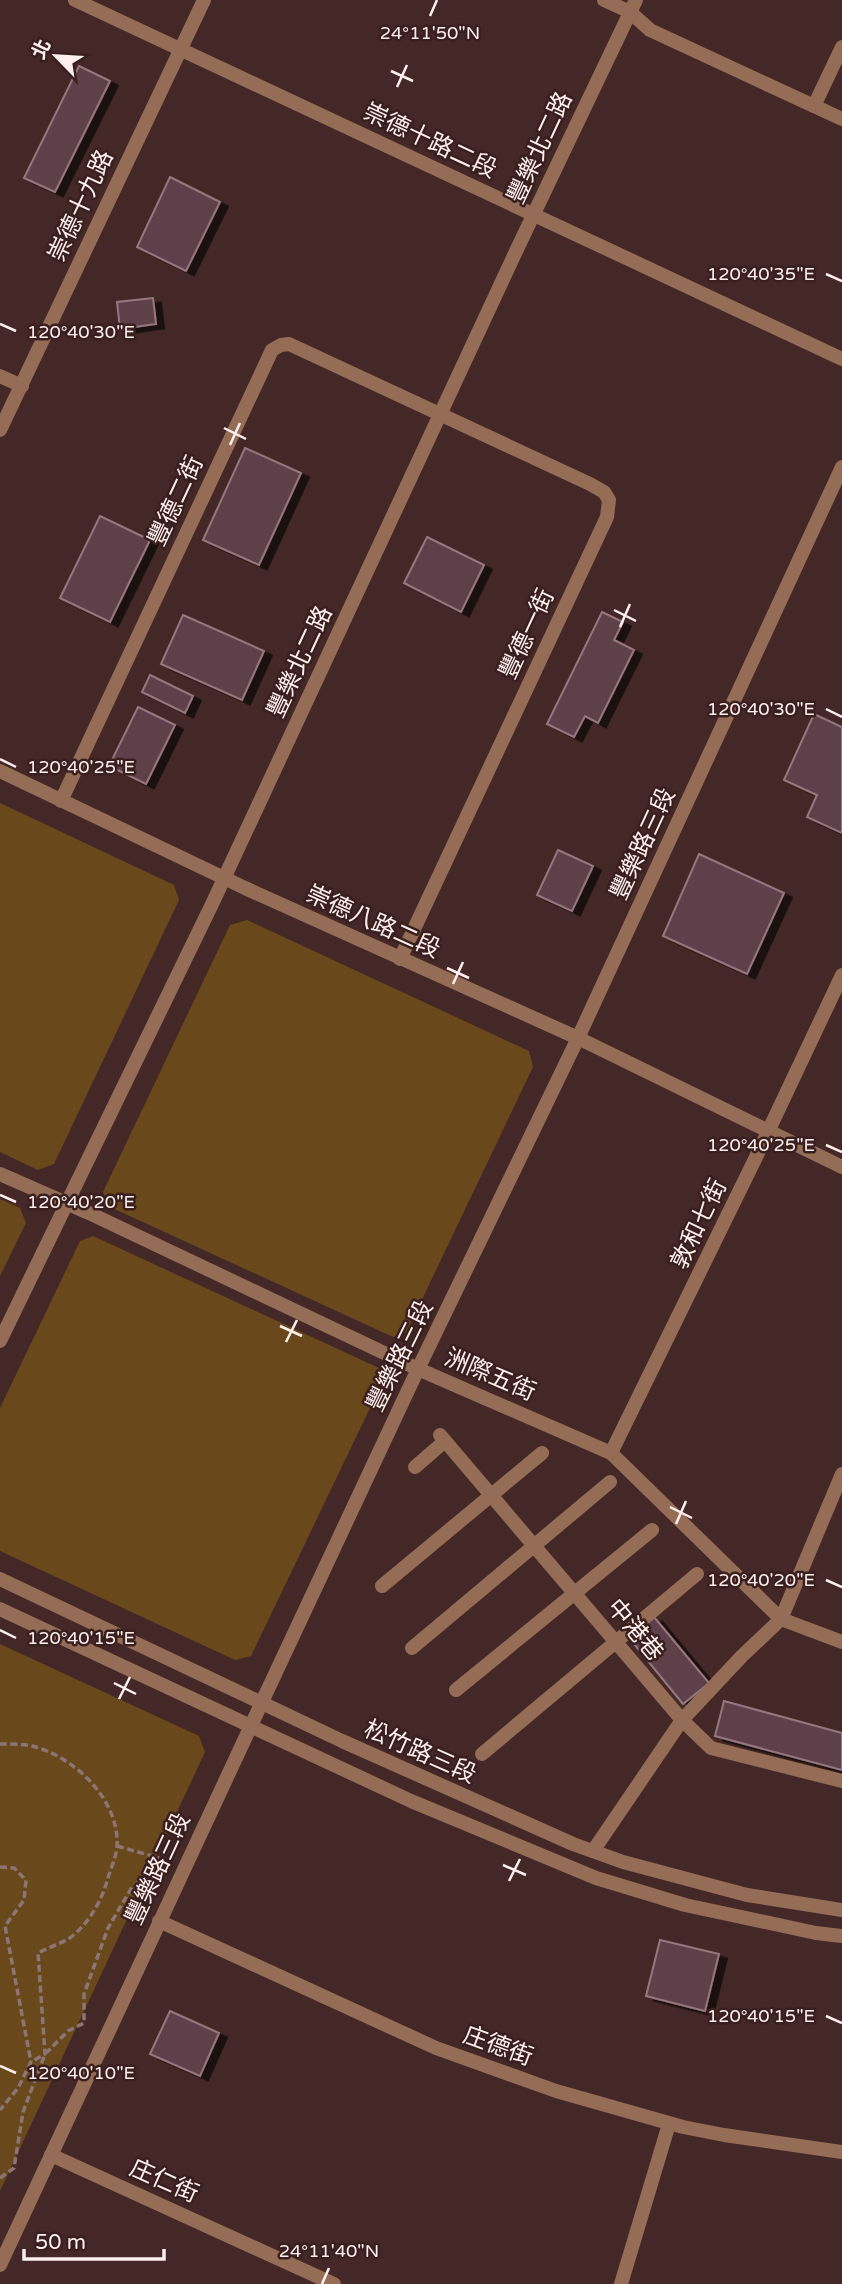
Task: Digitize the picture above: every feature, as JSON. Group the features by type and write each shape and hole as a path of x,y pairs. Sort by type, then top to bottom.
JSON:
{"street":[{"name":"崇德十路二段","path":"75,0 842,359"},
{"name":"崇德十九路","path":"0,430 204,0"},
{"path":"604,0 634,6 650,30 842,119"},
{"name":"豐樂北二路","path":"0,1341 224,878 634,6"},
{"path":"814,106 842,47"},
{"name":"豐德二街","path":"61,801 272,350 289,344 440,415"},
{"path":"0,376 22,386"},
{"name":"豐德一街","path":"400,959 607,517 609,500 604,492 590,484 440,415"},
{"name":"豐樂路三段","path":"0,2265 418,1369 578,1038 842,467"},
{"name":"崇德八路二段","path":"0,771 224,878 578,1038 842,1167"},
{"name":"敦和七街","path":"611,1453 769,1131 842,975"},
{"name":"洲際五街","path":"0,1174 418,1369 611,1453 781,1619 842,1643"},
{"name":"中港巷","path":"415,1468 442,1438 682,1720 711,1748 842,1780"},
{"path":"382,1586 542,1453"},
{"path":"593,1851 682,1720 781,1619 842,1474"},
{"path":"412,1648 610,1482"},
{"path":"456,1690 652,1530"},
{"path":"482,1754 697,1574"},
{"name":"松竹路三段","path":"0,1579 423,1779 593,1851 635,1866 747,1895 842,1910"},
{"name":"松竹路三段","path":"0,1609 411,1801 596,1878 685,1905 842,1936"},
{"name":"庄德街","path":"159,1920 436,2048 556,2091 669,2124 842,2152"},
{"path":"621,2284 669,2124"},
{"name":"庄仁街","path":"51,2155 334,2284"}],"path":[{"path":"0,1744 32,1746 57,1756 78,1769 96,1787 113,1816 117,1846 102,1898 91,1916 74,1936 38,1953 45,2054 23,2112 15,2168 0,2178"},
{"path":"117,1846 159,1858"},
{"path":"0,1867 14,1868 26,1880 24,1900 2,1925 31,2062"},
{"path":"0,2110 18,2088 31,2062 45,2054 68,2031 84,2023 84,1994 108,1928 132,1887 151,1874"}],"shaded area":[{"path":"0,803 174,885 179,900 54,1164 38,1170 0,1152"},
{"path":"247,920 529,1051 533,1067 406,1333 393,1337 108,1206 103,1192 230,925"},
{"path":"0,1199 20,1208 26,1223 0,1276"},
{"path":"93,1236 379,1368 383,1381 251,1656 235,1660 0,1551 0,1408 80,1241"},
{"path":"0,1644 199,1736 205,1752 0,2191"}],"building":[{"path":"79,66 110,81 55,192 24,178"},
{"path":"170,177 220,202 186,271 137,247"},
{"path":"153,298 156,324 120,329 117,302"},
{"path":"245,448 301,473 259,565 203,540"},
{"path":"100,516 150,540 110,622 60,598"},
{"path":"427,537 484,565 461,612 404,583"},
{"path":"602,612 623,622 614,640 634,650 598,723 585,716 574,737 547,724"},
{"path":"183,615 264,651 242,700 161,664"},
{"path":"150,675 193,696 185,713 142,692"},
{"path":"138,707 175,725 146,784 109,766"},
{"path":"814,714 842,727 842,833 807,817 817,795 784,780"},
{"path":"558,850 593,866 572,911 537,895"},
{"path":"699,854 784,893 747,974 663,936"},
{"path":"654,1617 709,1683 683,1704 629,1638"},
{"path":"724,1701 842,1733 842,1770 715,1736"},
{"path":"660,1940 719,1954 705,2011 646,1996"},
{"path":"170,2011 219,2033 200,2076 150,2054"}]}
